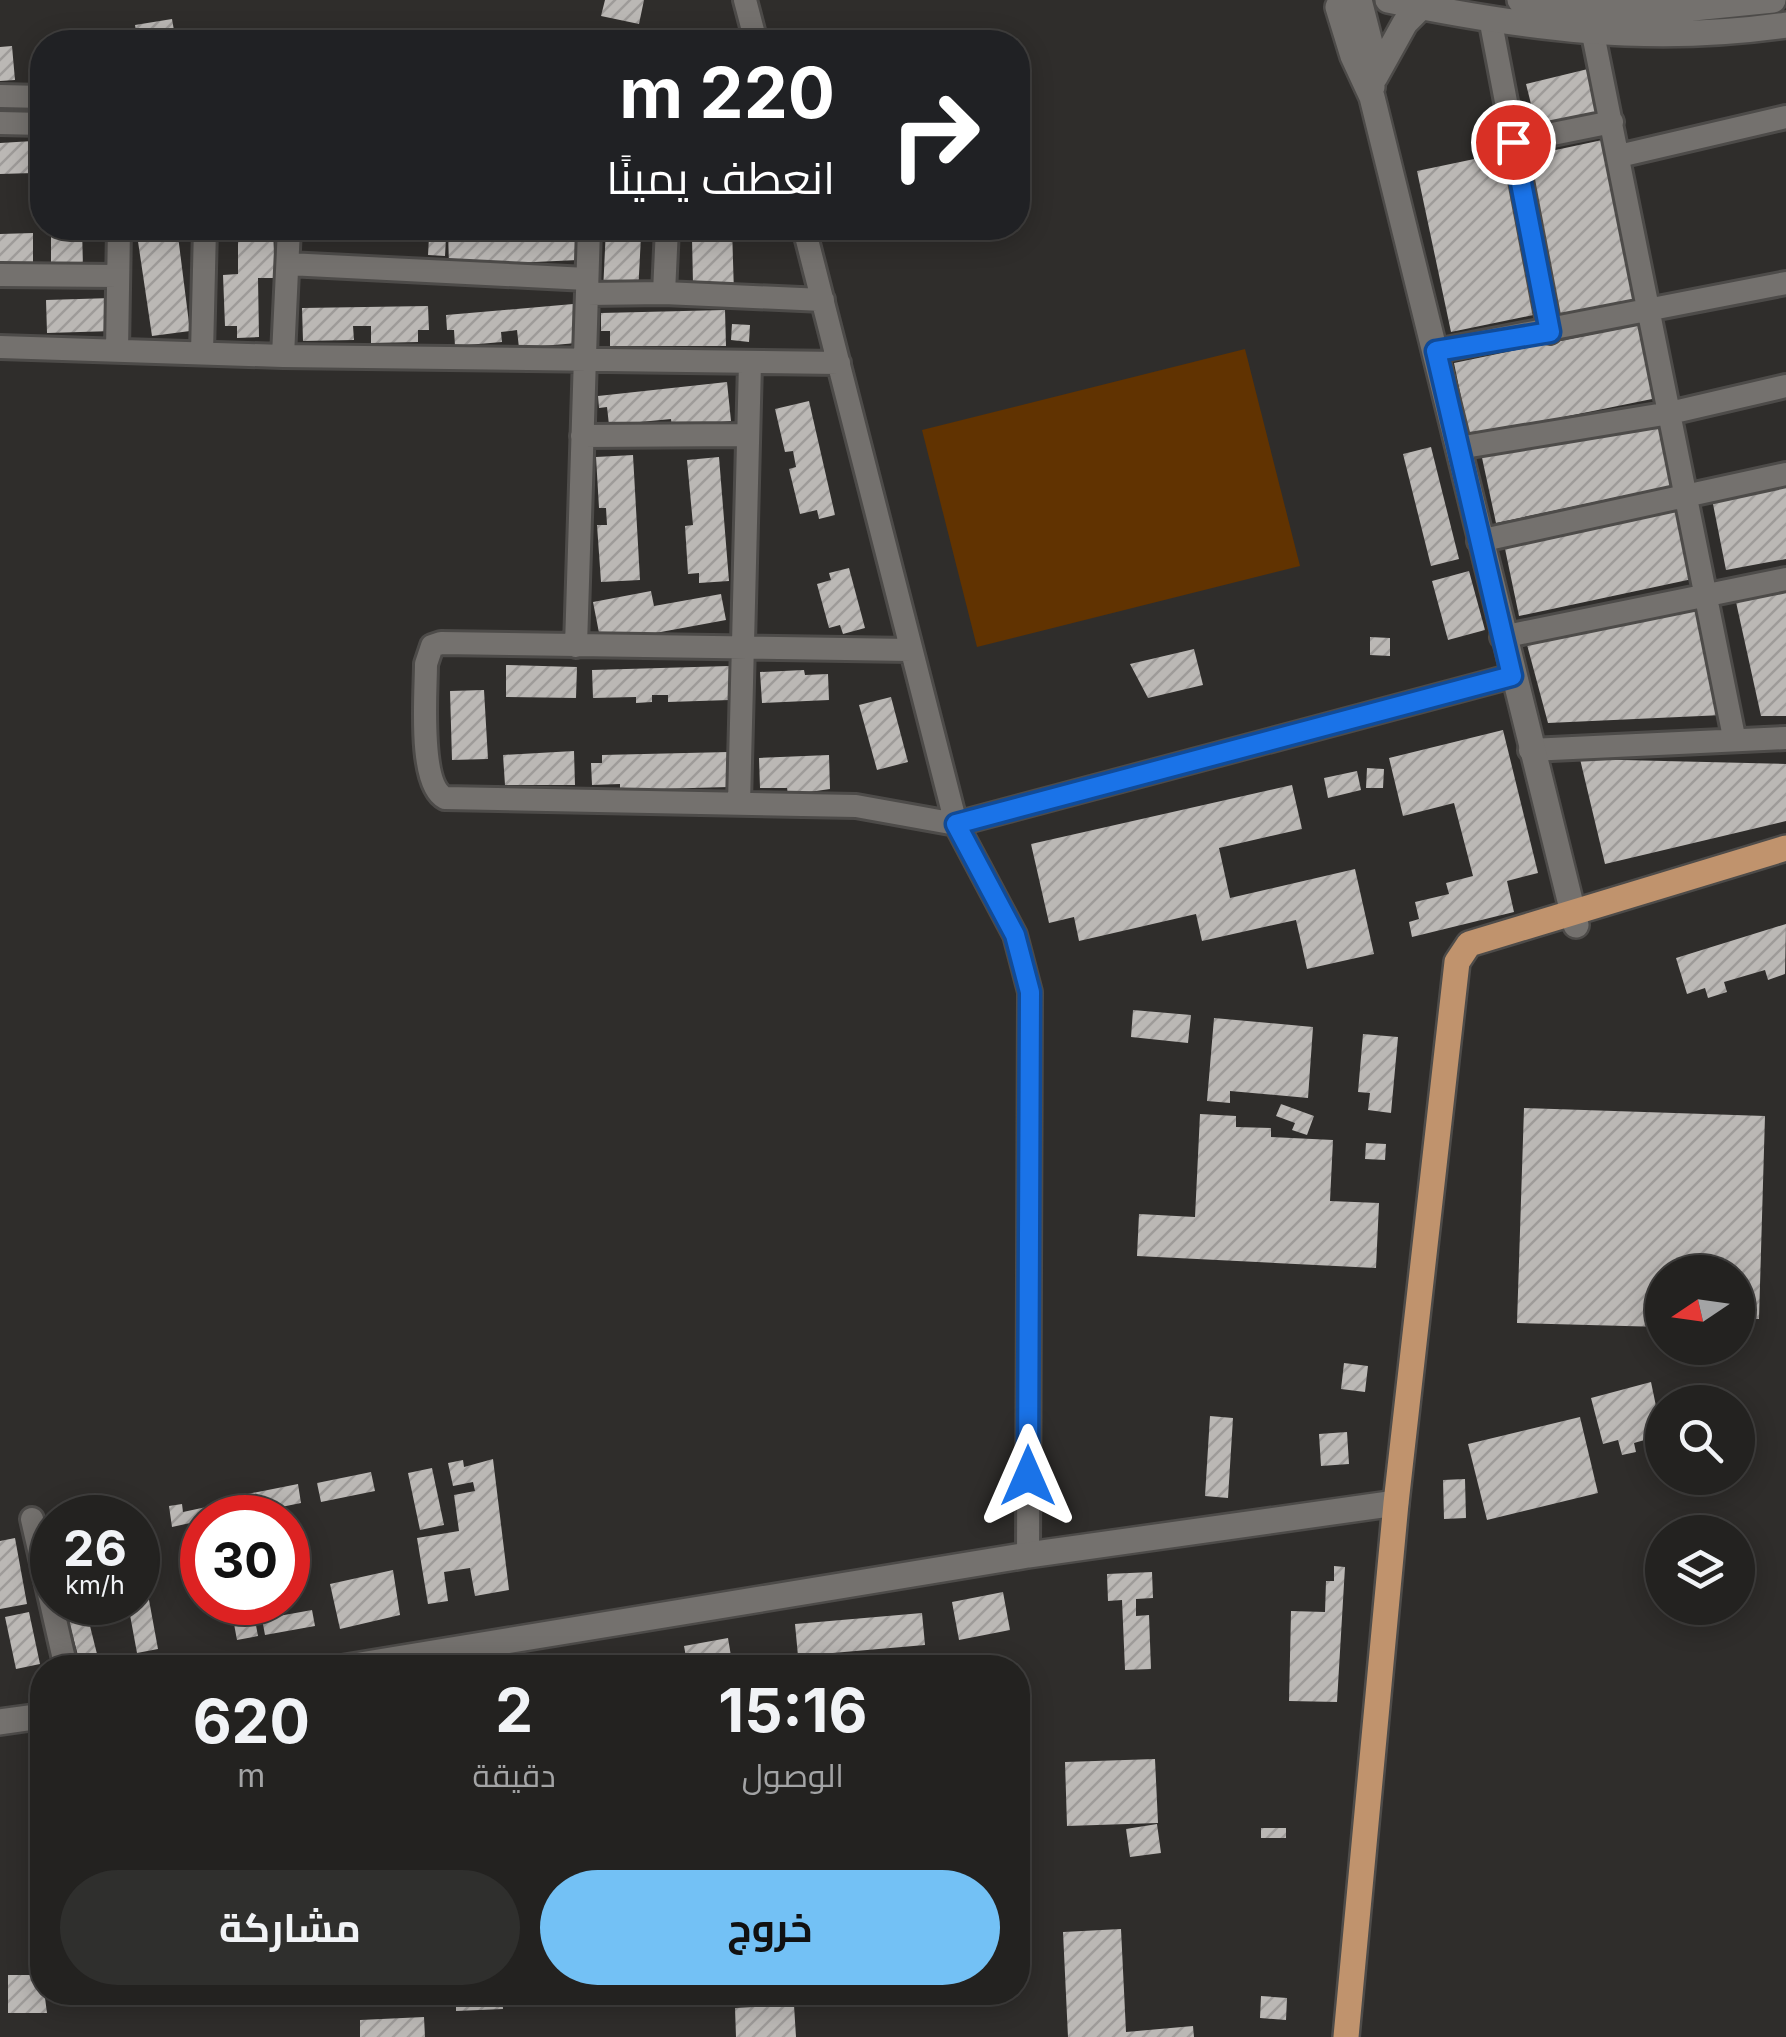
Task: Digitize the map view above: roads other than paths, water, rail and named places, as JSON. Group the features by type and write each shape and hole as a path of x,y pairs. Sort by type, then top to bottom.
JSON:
{"main road":[{"path":"1575,918 1786,848"},
{"path":"1346,2037 1396,1503 1456,962 1468,944 1786,862"}],"street":[{"path":"746,0 753,30"},
{"path":"1388,0 1593,34 1728,33 1786,25"},
{"path":"1520,0 1654,12 1773,0"},
{"path":"1342,2 1372,89 1502,637 1575,918"},
{"path":"1372,89 1396,37 1422,7"},
{"path":"1490,18 1550,332"},
{"path":"1593,34 1734,737"},
{"path":"0,96 30,97"},
{"path":"1619,156 1786,117"},
{"path":"1513,142 1612,122"},
{"path":"0,123 30,124"},
{"path":"117,350 119,240"},
{"path":"202,353 205,240"},
{"path":"283,356 289,240"},
{"path":"576,646 588,240"},
{"path":"664,293 667,240"},
{"path":"807,240 956,824 1015,935 1031,1006 1028,1555"},
{"path":"288,264 664,293 822,300"},
{"path":"0,275 118,276"},
{"path":"1436,351 1550,332 1786,283"},
{"path":"0,347 283,356 839,363"},
{"path":"739,803 750,363"},
{"path":"1458,448 1670,412 1786,386"},
{"path":"582,436 748,436"},
{"path":"1480,541 1786,474"},
{"path":"1502,637 1786,579"},
{"path":"911,650 432,646 426,664 428,776 438,794 445,798 856,806 929,816 956,824 1512,676"},
{"path":"1530,750 1734,737 1786,738"},
{"path":"421,1655 1028,1555 1396,1503"},
{"path":"56,1625 63,1655"},
{"path":"0,1722 30,1718"}]}
